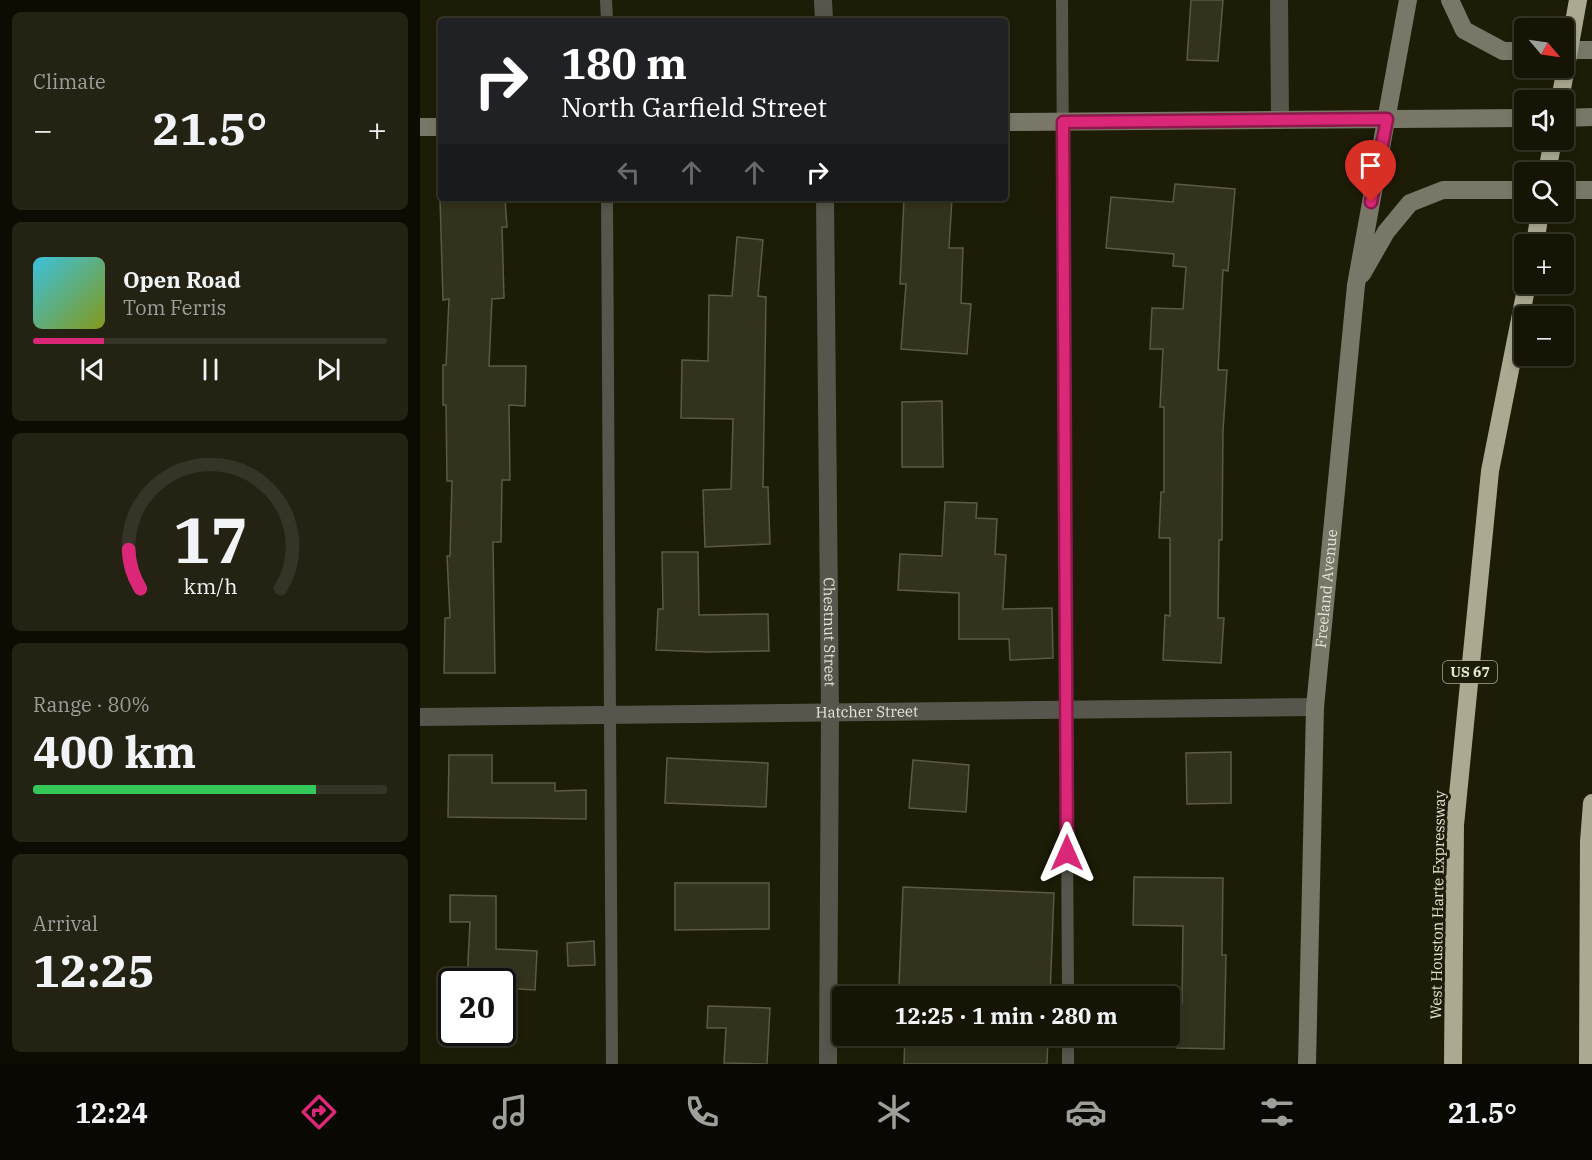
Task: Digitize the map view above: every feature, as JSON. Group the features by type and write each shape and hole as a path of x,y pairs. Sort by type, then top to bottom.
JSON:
{"highway":[{"path":"1562,90 1578,0"},
{"name":"West Houston Harte Expressway","path":"1453,1064 1455,825 1490,471 1525,294"},
{"path":"1588,1064 1589,842 1592,803"}],"main road":[{"name":"Freeland Avenue","path":"1307,1064 1315,707 1356,285 1408,0"},
{"path":"1450,0 1464,30 1503,51 1514,51"},
{"path":"1574,50 1592,50"},
{"path":"1574,118 1592,117"},
{"path":"1008,122 1514,118"},
{"path":"420,127 438,127"},
{"path":"1356,285 1386,232 1410,203 1443,190 1514,190"},
{"path":"1574,190 1592,190"}],"street":[{"path":"824,0 824,18"},
{"path":"1279,0 1280,120"},
{"name":"Chestnut Street","path":"825,201 830,712 828,1064"},
{"name":"Hatcher Street","path":"420,717 1315,707"}],"lane":[{"path":"606,0 606,18"},
{"path":"1062,0 1068,986"},
{"path":"608,201 612,1064"},
{"path":"1068,1046 1068,1064"}],"building":[{"path":"1191,0 1223,0 1218,61 1187,60"},
{"path":"1175,184 1235,189 1228,271 1223,270 1218,370 1227,370 1223,431 1222,540 1219,540 1218,618 1224,618 1221,663 1163,660 1165,615 1170,616 1170,538 1159,538 1161,492 1164,492 1164,407 1160,407 1163,349 1150,349 1152,308 1183,309 1186,267 1173,266 1174,254 1106,248 1111,197 1173,202"},
{"path":"440,201 505,201 507,227 502,227 504,298 492,299 489,366 526,366 525,406 509,405 510,480 502,480 501,542 493,542 495,673 444,673 445,618 450,618 447,556 450,556 452,481 447,481 446,405 443,405 443,365 446,365 449,299 443,300"},
{"path":"904,201 952,201 949,248 963,248 961,303 971,304 967,354 901,349 906,284 900,284"},
{"path":"737,237 763,240 758,296 766,297 763,487 768,487 770,544 705,547 703,490 731,489 733,419 681,418 682,360 708,361 709,295 732,296"},
{"path":"942,401 943,467 902,467 902,402"},
{"path":"945,502 977,503 976,518 997,519 995,554 1006,555 1003,609 1052,608 1053,658 1010,660 1009,639 959,639 959,593 898,590 900,554 942,556"},
{"path":"662,552 698,552 699,615 768,614 769,651 656,650 658,609 663,609"},
{"path":"1231,752 1231,803 1187,804 1186,753"},
{"path":"449,755 492,755 492,783 555,783 555,791 586,790 586,819 448,817"},
{"path":"667,758 768,763 766,807 665,803"},
{"path":"913,760 969,765 966,812 909,808"},
{"path":"1134,877 1223,878 1222,955 1226,955 1224,1049 1177,1048 1180,1046 1183,926 1133,925"},
{"path":"675,883 769,883 769,929 675,930"},
{"path":"903,887 1054,893 1050,986 899,985"},
{"path":"450,895 496,896 496,949 537,951 535,990 516,989 516,968 468,968 470,922 450,922"},
{"path":"594,941 595,965 568,966 567,943"},
{"path":"708,1006 770,1008 767,1064 724,1063 726,1028 707,1028"},
{"path":"905,1046 1048,1046 1047,1064 904,1064"}],"route":[{"path":"1067,853 1063,122 1387,119 1371,202"}]}
